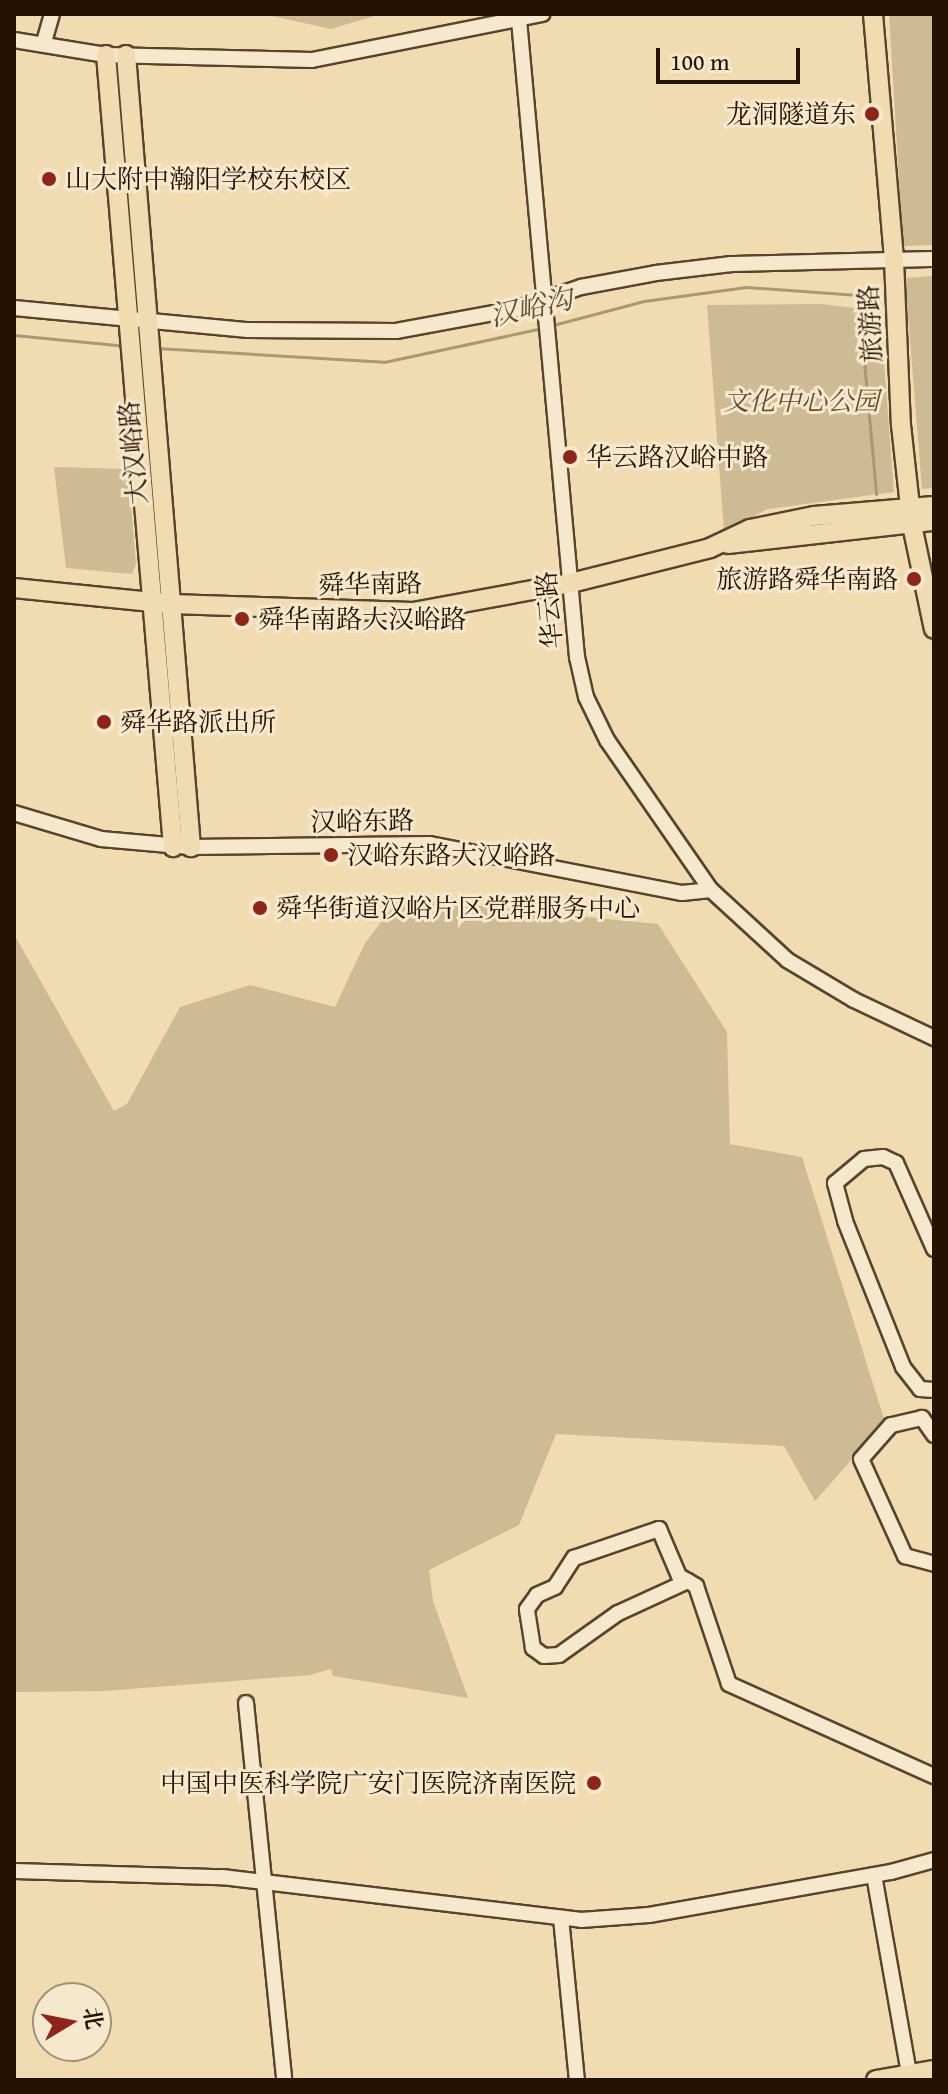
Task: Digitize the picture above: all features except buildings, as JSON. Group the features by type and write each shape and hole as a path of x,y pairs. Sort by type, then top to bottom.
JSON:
{"main road":[{"name":"旅游路","path":"873,14 894,260 911,517 934,629"},
{"name":"大汉峪路","path":"106,55 152,601 182,847"},
{"name":"大汉峪路","path":"126,55 171,604 182,847"},
{"name":"舜华南路","path":"911,517 934,506"},
{"name":"舜华南路","path":"14,588 171,604 413,612 571,583 721,545 750,529 801,519 911,517 934,521"},
{"path":"876,2080 910,2077 934,2070"}],"street":[{"path":"44,42 52,14"},
{"path":"14,40 44,42 106,55 312,60 542,14"},
{"name":"华云路","path":"509,19 546,327 577,657 586,697 607,740 711,890 787,960 934,1038"},
{"path":"14,308 248,330 396,331 543,300 581,287 731,264 934,259"},
{"name":"汉峪东路","path":"14,813 101,839 182,847 430,844 682,893 711,890"},
{"path":"934,1249 896,1163 883,1157 864,1159 835,1183 845,1221 903,1367 920,1389 934,1390"},
{"path":"934,1435 922,1418 891,1425 861,1459 905,1556 934,1564"},
{"path":"688,1581 618,1613 559,1655 544,1656 533,1648 527,1609 537,1595 555,1587 574,1558 659,1529 679,1576 688,1581 696,1586 729,1684 934,1776"},
{"path":"246,1703 284,2080"},
{"path":"14,1871 265,1881 561,1918 649,1915 874,1875 934,1860"},
{"path":"874,1875 910,2077"},
{"path":"561,1918 577,2080"}],"green space":[{"path":"263,14 381,14 331,29"},
{"path":"889,14 934,14 934,245 903,246"},
{"path":"934,276 934,488 922,489 905,278"},
{"name":"文化中心公园","path":"821,304 880,311 894,492 768,509 724,531 707,305"},
{"path":"54,467 128,469 136,564 132,574 66,568"},
{"path":"400,898 658,924 727,1032 730,1144 802,1157 885,1422 815,1501 784,1446 556,1434 519,1525 429,1570 433,1601 468,1698 333,1676 331,1669 310,1675 104,1691 14,1692 14,934 114,1111 127,1104 180,1007 250,985 335,1007 365,943"}],"waterway":[{"name":"汉峪沟","path":"553,325 644,301 746,287 858,295 876,494"},
{"name":"汉峪沟","path":"157,348 384,362 542,328"},
{"name":"汉峪沟","path":"14,335 126,346"}],"place":[{"name":"龙洞隧道东","path":"872,114"},
{"name":"山大附中瀚阳学校东校区","path":"49,179"},
{"name":"华云路汉峪中路","path":"570,457"},
{"name":"旅游路舜华南路","path":"914,579"},
{"name":"舜华南路大汉峪路","path":"242,619"},
{"name":"舜华路派出所","path":"104,722"},
{"name":"汉峪东路大汉峪路","path":"331,855"},
{"name":"舜华街道汉峪片区党群服务中心","path":"260,908"},
{"name":"中国中医科学院广安门医院济南医院","path":"594,1783"}]}
